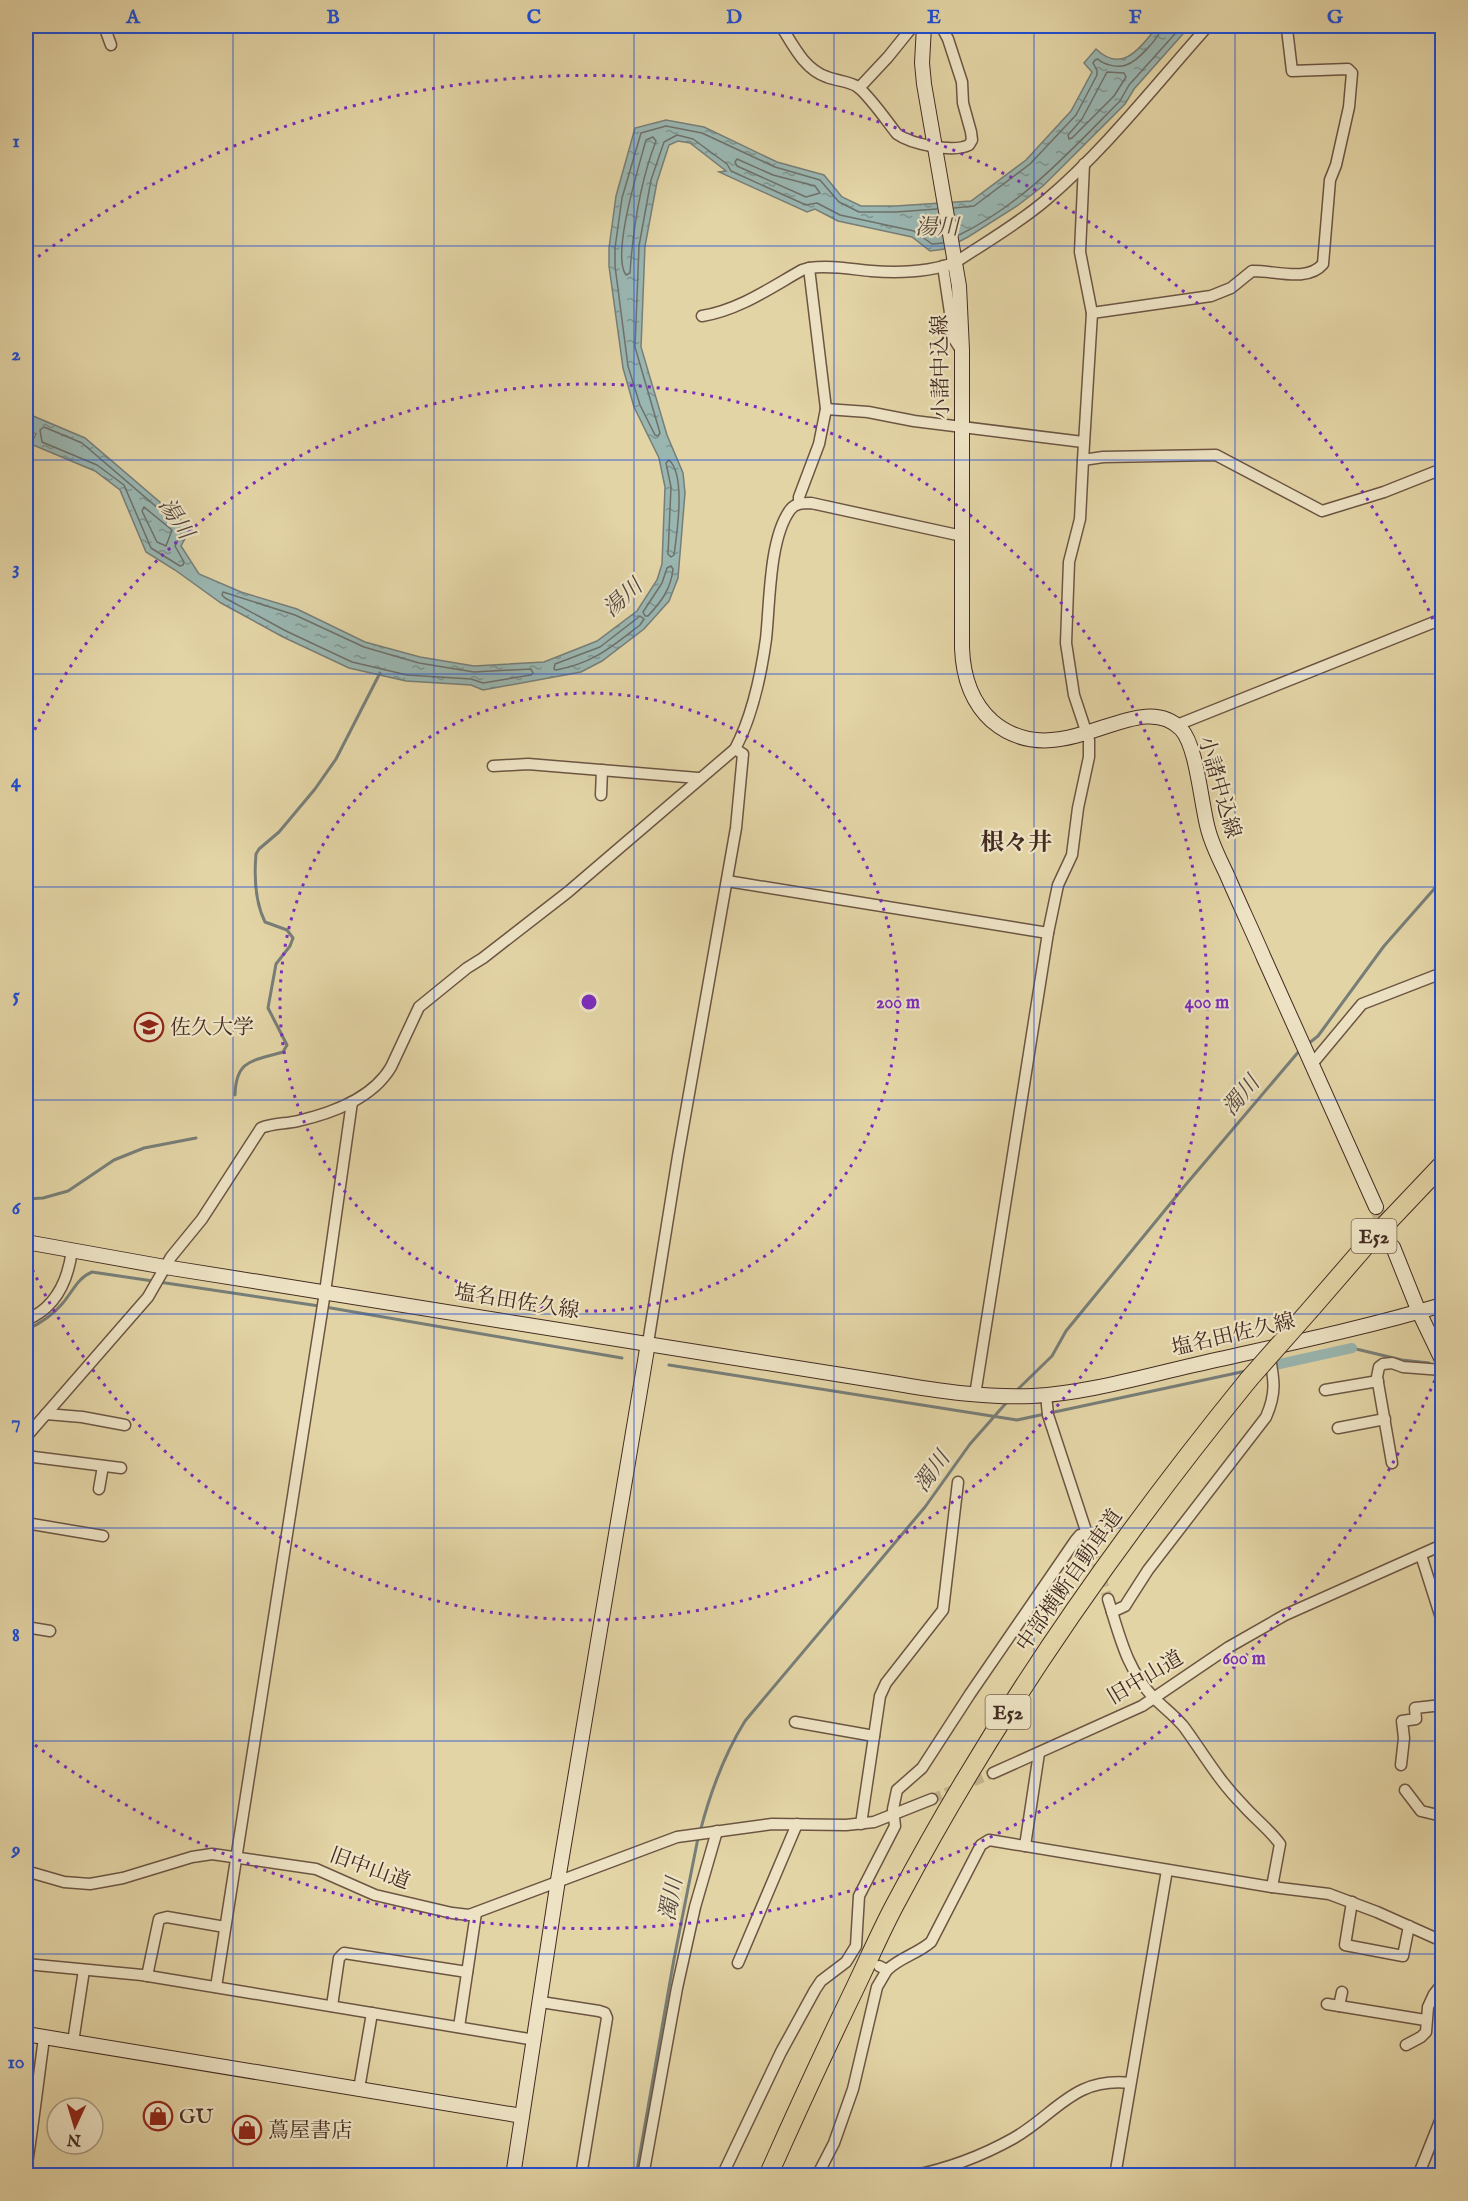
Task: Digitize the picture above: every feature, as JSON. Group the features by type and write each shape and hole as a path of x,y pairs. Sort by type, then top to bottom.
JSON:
{"highway":[{"name":"中部横断自動車道","path":"768,2175 896,1902 955,1797 1027,1680 1139,1518 1249,1378 1368,1243 1443,1165"},
{"name":"中部横断自動車道","path":"774,2175 813,2075"}],"main road":[{"path":"924,26 922,63 936,150"},
{"name":"小諸中込線","path":"936,150 951,262 959,286 962,350 962,657 969,689 989,718 1014,735 1052,741 1138,717 1159,717 1177,725 1186,736 1212,841 1376,1207"},
{"name":"塩名田佐久線","path":"26,1242 72,1250 160,1276 323,1303 648,1343 975,1395 1030,1396 1047,1406 1076,1391 1268,1348 1443,1305"},
{"path":"1393,1247 1419,1312 1443,1360"},
{"path":"513,2175 558,1880 648,1343"},
{"path":"26,2034 522,2116"}],"street":[{"path":"104,26 111,45"},
{"path":"781,26 799,56 810,68 821,75 859,88 897,134 904,139 936,150 959,149 969,145 972,140 963,103 962,82 948,39 941,26"},
{"path":"859,88 913,26"},
{"path":"702,316 720,313 735,307 809,268 884,271 951,262 1026,216 1046,200 1084,164 1208,26"},
{"path":"1092,314 1211,296 1231,288 1252,271 1313,272 1323,264 1330,180 1336,165 1349,107 1352,73 1348,69 1292,71 1287,29"},
{"path":"975,1395 1048,933 1058,885 1072,855 1078,808 1089,757 1089,740 1071,684 1066,644 1068,562 1080,519 1092,314 1080,252 1084,164"},
{"path":"799,504 799,497 819,444 826,409 809,268"},
{"path":"826,409 868,412 914,421 1083,442"},
{"path":"1083,460 1103,457 1216,454 1322,511 1384,492 1437,471 1443,472"},
{"path":"26,1437 148,1297 177,1249 193,1232 261,1128 314,1117 352,1102 375,1087 385,1077 419,1007 568,892 698,778 735,749 746,723 766,642 776,542 791,508 799,504 811,503 962,536"},
{"path":"1177,725 1443,619"},
{"path":"648,1343 678,1156 736,828 743,754 735,749"},
{"path":"493,766 528,764 698,778"},
{"path":"601,795 602,770"},
{"path":"727,881 1048,933"},
{"path":"1310,1060 1362,1004 1443,973"},
{"path":"216,1987 323,1303 352,1102"},
{"path":"26,1320 48,1306 60,1292 69,1270 72,1250"},
{"path":"1112,1612 1119,1610 1130,1598 1148,1570 1266,1417 1273,1402 1275,1390 1268,1348"},
{"path":"1392,1463 1378,1381 1379,1367 1383,1364 1443,1370"},
{"path":"1325,1390 1378,1381"},
{"path":"1047,1406 1092,1549"},
{"path":"46,1414 82,1417 112,1429 124,1425"},
{"path":"1338,1428 1384,1419"},
{"path":"26,1456 121,1468"},
{"path":"99,1489 103,1466"},
{"path":"861,1824 880,1696 886,1683 943,1611 958,1482"},
{"path":"26,1523 48,1532 104,1536"},
{"path":"722,2175 781,2052 815,1990 821,1982 856,1955 859,1896 895,1826 894,1799 897,1790 922,1768 1075,1541 1080,1535 1087,1533"},
{"name":"旧中山道","path":"993,1773 1086,1732 1154,1698 1229,1647 1285,1615 1443,1545"},
{"path":"1421,1555 1443,1621"},
{"path":"1108,1599 1126,1658 1133,1671 1154,1698 1173,1715 1212,1769 1242,1805 1274,1835 1280,1844 1272,1887"},
{"path":"26,1628 51,1631"},
{"path":"1401,1765 1404,1738 1402,1721 1416,1719 1415,1708 1443,1705"},
{"path":"795,1722 874,1736"},
{"path":"805,1736 807,1725"},
{"path":"1025,1846 1039,1753"},
{"path":"1405,1790 1421,1811 1443,1816"},
{"path":"644,2175 690,1930 715,1832 772,1824 861,1824 894,1815 932,1799"},
{"path":"738,1963 797,1824"},
{"name":"旧中山道","path":"26,1871 64,1882 90,1884 123,1878 202,1855 237,1857 315,1869 375,1895 469,1915 666,1840 715,1832"},
{"path":"817,2175 834,2143 853,2089 876,1987 883,1968 931,1942 984,1842 994,1841 1272,1887 1329,1894 1443,1941"},
{"path":"1115,2175 1167,1870"},
{"path":"1352,1902 1345,1945 1403,1956 1409,1926"},
{"path":"459,2027 476,1913"},
{"path":"147,1976 159,1919 167,1917 225,1927"},
{"path":"332,2006 339,1958 344,1953 468,1972"},
{"path":"26,1964 147,1976 535,2040"},
{"path":"73,2042 84,1970"},
{"path":"1406,2045 1426,2032 1425,2020 1428,2007 1434,1994 1443,1984"},
{"path":"1340,2006 1342,1992"},
{"path":"541,2002 599,2011 607,2018 581,2175"},
{"path":"1327,2004 1425,2020"},
{"path":"359,2089 372,2013"},
{"path":"26,2170 44,2038"},
{"path":"911,2175 956,2165 1013,2138 1034,2125 1056,2106 1092,2085 1110,2081 1130,2083"},
{"path":"1418,2175 1443,2116"}],"water":[{"name":"湯川","path":"1158,26 1190,26 1134,89 1125,104 1043,186 1017,206 945,249 930,251 912,237 838,221 815,209 807,212 719,172 726,171 690,143 678,141 669,145 657,182 645,246 641,347 667,435 683,473 685,493 678,578 669,601 644,629 602,661 581,672 483,690 471,685 406,681 349,668 283,637 221,603 146,552 120,490 95,471 26,442 26,436 34,438 36,434 26,430 26,413 85,438 196,533 187,535 181,546 199,574 241,592 297,609 365,642 420,657 474,666 544,662 597,641 637,611 657,580 662,564 665,487 659,458 634,407 623,368 609,266 616,196 635,128 666,120 704,127 777,162 824,175 842,197 861,206 971,201 1026,160 1071,111 1092,72 1084,63 1096,49 1115,59 1123,58 1138,49"}],"waterway":[{"path":"235,1095 239,1074 248,1063 283,1052 287,1045 268,1008 276,964 290,946 293,938 287,930 265,922 256,889 256,854 279,832 315,789 336,759 380,673"},
{"name":"濁川","path":"1308,1044 1318,1036 1384,946 1442,880"},
{"name":"濁川","path":"1015,1392 1052,1356 1066,1331 1300,1050"},
{"path":"26,1199 43,1198 68,1191 114,1160 144,1148 196,1138"},
{"path":"26,1330 54,1312 79,1282 92,1272 153,1281"},
{"path":"159,1282 319,1306"},
{"path":"325,1307 622,1358"},
{"path":"1352,1348 1402,1360 1429,1363"},
{"path":"1275,1365 1352,1348"},
{"path":"669,1365 1017,1420 1246,1371"},
{"name":"濁川","path":"700,1832 718,1775 745,1721 925,1507 970,1444 1007,1402"},
{"name":"濁川","path":"636,2176 698,1838"}],"tunnel":[{"path":"1376,1207 1393,1247"},
{"path":"1092,1549 1108,1599"},
{"path":"932,1799 993,1773"}],"place":[{"name":"佐久大学","path":"149,1027"},
{"name":"GU","path":"158,2116"},
{"name":"蔦屋書店","path":"247,2130"}],"district":[{"name":"根々井","path":"1016,842"}]}
